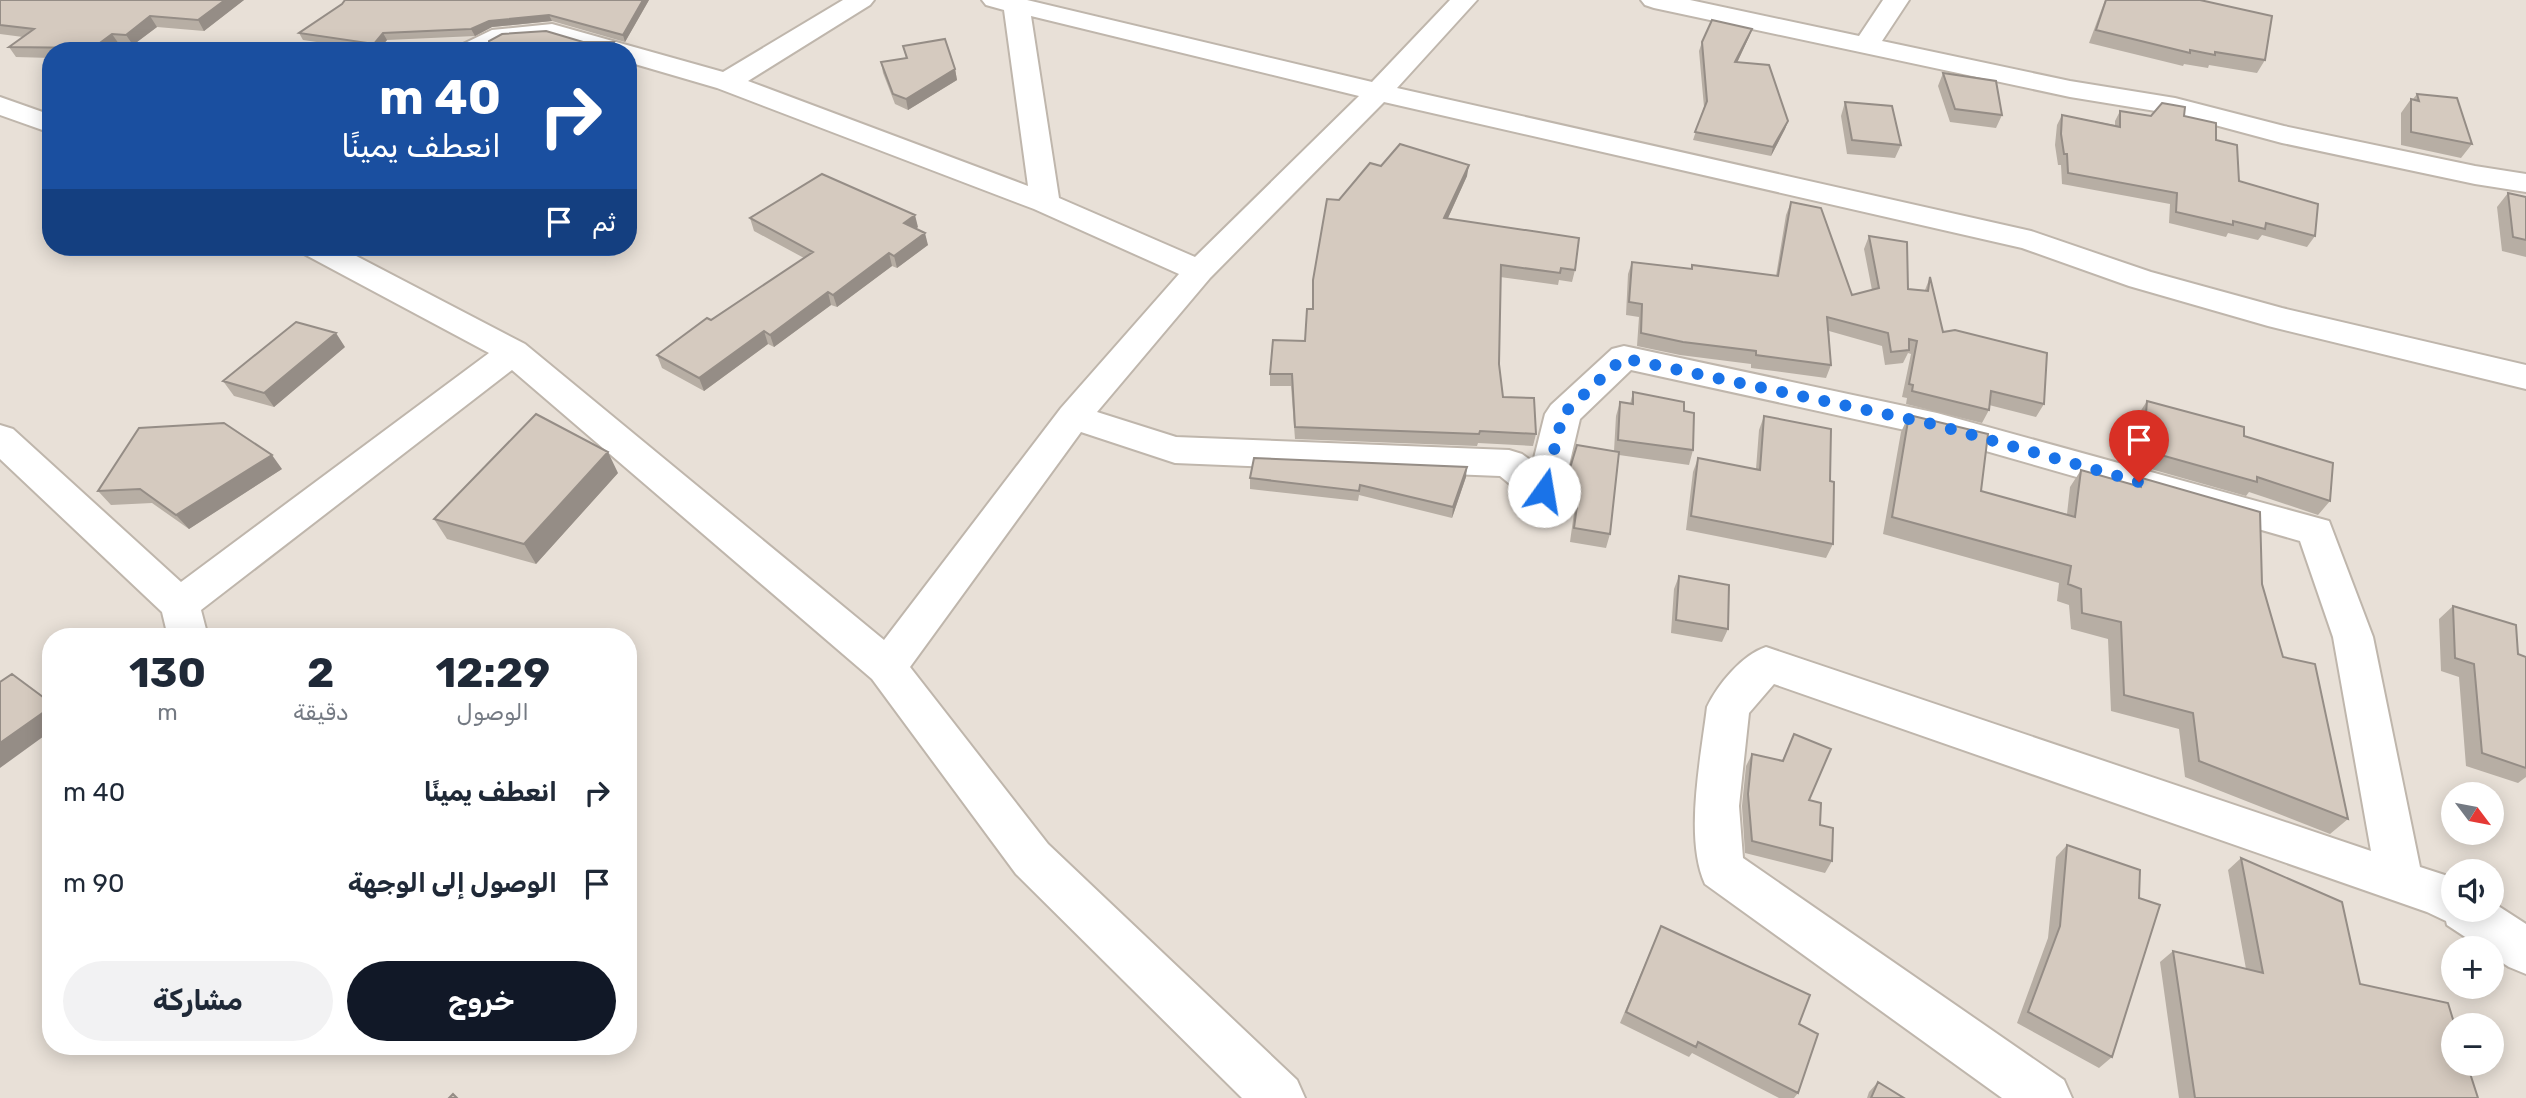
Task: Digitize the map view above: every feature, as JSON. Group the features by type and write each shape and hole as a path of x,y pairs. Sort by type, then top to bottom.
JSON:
{"street":[{"path":"727,82 861,0"},
{"path":"887,667 1073,417 1199,271 1378,92 1464,0"},
{"path":"1654,0 2070,89 2175,106 2282,134 2475,175 2526,183"},
{"path":"1866,45 1896,0"},
{"path":"1045,203 1005,2 1378,92 2031,241 2140,279 2280,318 2526,377"},
{"path":"489,42 501,36 552,32 587,42"},
{"path":"637,57 727,82 1045,203 1199,271"},
{"path":"0,105 42,121"},
{"path":"332,256 513,352 887,667 1032,859 1279,1098"},
{"path":"0,438 184,621 513,352"},
{"path":"1073,417 1175,450 1509,463 1544,491 1563,414 1623,358 1937,425 2316,531 2353,637 2400,881"},
{"path":"2046,1098 1721,869 1717,806 1728,707 1766,664 2441,895"},
{"path":"2482,922 2526,951"}],"shaded area":[{"path":"0,0 2526,0 2526,1098 0,1098"}],"building":[{"path":"0,0 225,0 198,20 150,16 126,35 112,34 101,42 42,42 42,47 9,47 34,29 0,25"},
{"path":"345,0 643,0 623,35 549,15 489,21 471,29 383,33 376,42 299,33"},
{"path":"2106,0 2200,0 2272,16 2265,60 2215,52 2215,55 2190,50 2190,53 2096,30"},
{"path":"1712,20 1752,29 1735,62 1769,65 1788,121 1773,147 1695,132 1707,101 1702,42"},
{"path":"546,31 583,42 489,42 502,34"},
{"path":"945,39 955,69 906,99 893,94 881,62 907,58 903,46"},
{"path":"1943,73 1996,81 2002,115 1955,109"},
{"path":"2417,94 2457,98 2472,144 2411,132 2411,99 2419,101"},
{"path":"1845,102 1892,106 1901,145 1852,140"},
{"path":"2162,103 2185,107 2184,116 2216,123 2216,140 2237,145 2239,181 2318,204 2315,236 2266,223 2265,229 2176,212 2177,193 2068,173 2067,154 2064,154 2061,134 2062,115 2120,127 2120,111 2151,116"},
{"path":"1400,144 1469,165 1444,218 1579,238 1575,270 1561,268 1560,273 1501,265 1499,364 1503,397 1534,398 1536,434 1295,427 1292,374 1270,374 1273,340 1305,341 1307,309 1313,309 1313,280 1327,199 1339,200 1370,163 1381,166"},
{"path":"822,174 915,215 904,223 925,233 894,256 889,253 833,295 828,292 770,335 764,331 699,378 657,355 707,318 711,320 813,252 750,218"},
{"path":"2508,193 2526,197 2526,240 2513,237"},
{"path":"1791,202 1821,208 1852,295 1879,288 1869,236 1907,242 1908,289 1928,291 1930,277 1943,332 1955,330 2047,353 2044,404 1991,391 1989,410 1912,391 1913,385 1909,384 1917,341 1909,339 1909,350 1891,352 1888,333 1827,317 1831,365 1756,355 1756,351 1683,342 1641,333 1642,304 1629,302 1632,262 1692,269 1692,265 1778,276"},
{"path":"296,322 336,333 264,393 223,381"},
{"path":"1633,392 1684,402 1684,411 1694,413 1693,450 1618,440 1620,402 1633,404"},
{"path":"2147,401 2244,427 2244,436 2333,463 2330,501 2257,477 2257,482 2143,450"},
{"path":"536,414 608,452 524,544 434,519"},
{"path":"1909,415 1988,434 1981,491 2075,517 2081,470 2141,487 2142,478 2260,512 2262,584 2283,657 2315,664 2348,819 2199,761 2193,713 2124,695 2121,622 2082,613 2081,589 2068,584 2071,566 1892,517"},
{"path":"1764,416 1831,429 1833,544 1691,516 1698,458 1760,470"},
{"path":"224,423 272,455 176,515 140,489 98,491 139,428"},
{"path":"1577,445 1619,452 1610,534 1574,528 1579,491 1564,488"},
{"path":"1254,458 1467,467 1453,507 1360,485 1359,491 1250,478"},
{"path":"1679,576 1729,585 1728,629 1676,620"},
{"path":"2453,606 2516,625 2518,654 2526,657 2526,768 2482,753 2474,664 2455,658"},
{"path":"12,674 42,696 42,713 0,743 0,682"},
{"path":"1794,734 1831,749 1809,800 1821,803 1820,825 1833,828 1832,861 1752,841 1748,794 1752,754 1783,761"},
{"path":"2067,845 2140,870 2139,898 2160,905 2112,1057 2028,1012 2060,926"},
{"path":"2241,858 2342,902 2360,984 2448,1003 2451,1013 2441,1013 2441,1076 2471,1076 2478,1098 2195,1098 2173,951 2263,973"},
{"path":"1661,926 1810,995 1799,1024 1818,1034 1798,1093 1698,1042 1696,1047 1626,1012"},
{"path":"1878,1082 1904,1098 1871,1098"}],"route":[{"path":"1544,491 1563,414 1623,358 1937,425 2139,482"}]}
